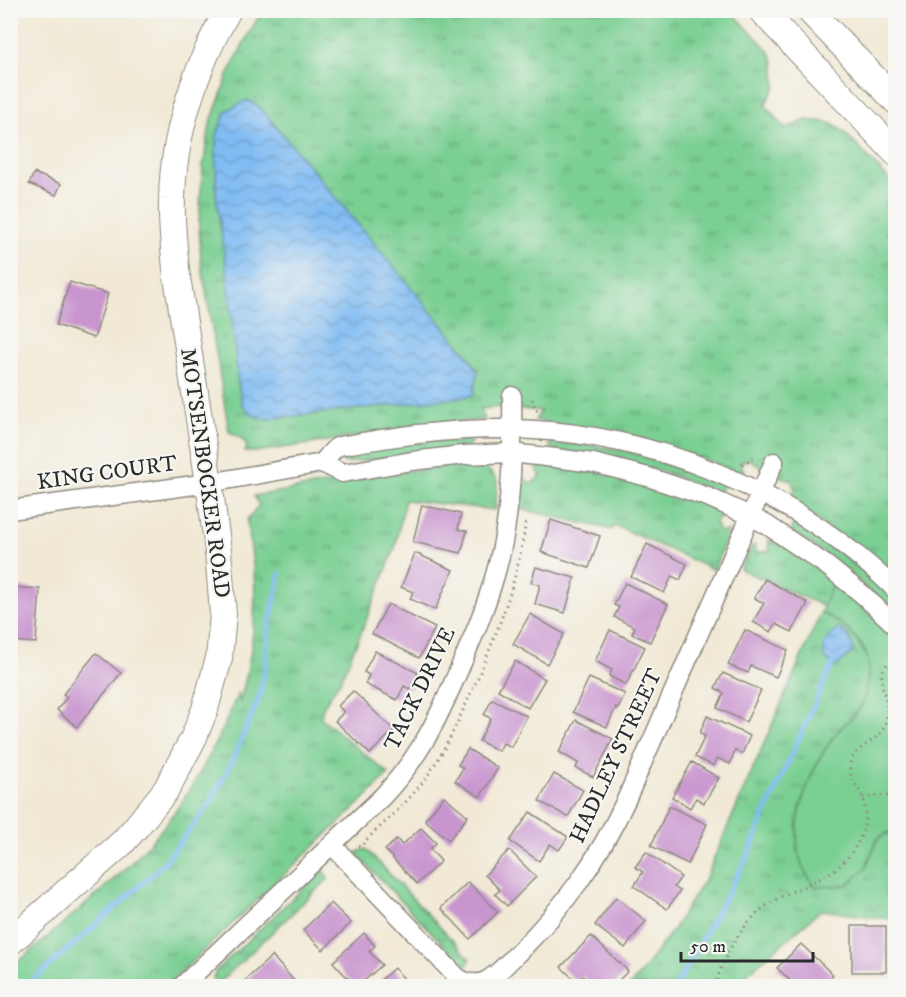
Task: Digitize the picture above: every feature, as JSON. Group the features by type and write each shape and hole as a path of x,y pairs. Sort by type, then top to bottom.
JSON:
{"main road":[{"name":"MOTSENBOCKER ROAD","path":"10,942 92,871 137,826 166,790 194,737 205,709 219,658 223,614 222,587 210,483 177,277 172,197 177,147 186,108 206,52 228,10"},
{"path":"761,10 896,153"},
{"path":"809,10 896,101"}],"street":[{"name":"TACK DRIVE","path":"190,984 382,797 404,772 427,738 479,622 498,563 508,506 512,396"},
{"path":"896,590 860,558 820,528 760,493 707,469 635,446 549,431 512,429 446,431 337,447 322,463 343,472 473,454 511,453 593,463 638,474 708,497 767,525 826,564 896,627"},
{"name":"HADLEY STREET","path":"332,845 462,981 473,985 491,977 538,932 570,896 600,850 624,805 774,462"},
{"name":"KING COURT","path":"10,510 210,483 322,463"}],"path":[{"path":"715,987 728,952 742,931 762,909 836,869 850,855 860,838 866,818 863,798 850,775 850,762 857,752 883,729 888,711 882,687 883,676 885,667 896,658"},
{"path":"863,798 885,795 896,799"}],"green space":[{"path":"262,11 731,11 770,52 774,62 776,86 765,105 786,129 806,120 835,125 895,186 895,579 786,496 796,490 792,480 769,472 750,459 740,462 744,471 737,472 702,458 535,420 541,411 500,407 481,409 485,419 481,420 428,424 245,452 247,446 244,441 229,432 201,261 199,225 203,166 210,124 229,73"},
{"path":"469,438 471,442 468,447 347,463 342,458 347,453 410,443"},
{"path":"553,440 624,450 718,481 723,485 722,489 716,492 669,474 637,465 555,450 549,445"},
{"path":"472,464 487,469 497,481 496,510 405,500 395,548 341,679 323,707 321,718 389,774 166,986 11,986 10,969 123,871 169,821 203,768 238,693 240,702 248,670 254,621 254,571 247,520 259,505 254,496 390,474"},
{"path":"543,465 588,470 667,490 716,510 723,516 715,522 719,532 728,531 714,570 614,525 612,530 520,509 521,485 524,478 531,484 541,476 536,468"},
{"path":"797,523 836,549 884,589 895,600 895,615 850,573 792,532 791,527"},
{"path":"768,541 792,551 833,581 823,606 740,569 754,545 757,554 770,551"},
{"path":"833,581 861,605 895,640 895,831 877,839 865,869 847,885 816,887 805,871 799,852 797,833 805,792 822,755 835,734 862,705 869,672 865,652 856,638 821,612"},
{"path":"821,612 841,623 856,639 868,658 869,670 863,704 824,751 810,781 800,808 798,845 805,873 816,887 847,885 865,869 877,839 895,831 895,920 821,910 748,973 746,986 629,986 674,928 705,879"},
{"path":"366,849 470,959 467,966 458,960 358,856 357,852"},
{"path":"324,870 328,879 219,983 213,978 216,971"}],"water":[{"path":"247,100 260,107 468,356 478,371 473,395 267,419 249,413 242,404 216,194 216,138 226,111"},
{"path":"838,629 849,637 853,652 836,666 825,659 824,645"}],"building":[{"path":"34,173 61,184 56,195 29,184"},
{"path":"70,282 108,294 94,338 56,325"},
{"path":"422,505 461,514 458,529 467,531 461,553 413,542"},
{"path":"551,520 600,536 589,568 541,552"},
{"path":"647,544 687,564 680,580 672,576 664,593 631,577"},
{"path":"415,553 453,570 435,610 410,599 413,592 401,587"},
{"path":"536,567 575,578 565,613 535,604 540,585 531,582"},
{"path":"765,579 808,603 792,632 776,624 771,632 753,622 764,603 754,598"},
{"path":"625,583 668,604 650,642 632,634 635,627 614,617 619,607 614,605"},
{"path":"10,587 40,589 36,643 10,641"},
{"path":"388,604 435,628 419,658 372,634"},
{"path":"530,614 564,634 547,664 513,644"},
{"path":"610,630 645,647 626,685 609,676 612,670 595,661"},
{"path":"745,630 788,650 776,677 751,666 748,673 728,665"},
{"path":"375,651 418,673 410,689 404,686 397,700 365,684 369,675 364,672"},
{"path":"96,653 121,673 77,727 57,710 67,697 63,694"},
{"path":"515,661 545,679 528,708 498,690"},
{"path":"723,673 761,690 746,722 717,708 724,693 715,688"},
{"path":"589,678 625,694 607,727 573,712"},
{"path":"353,691 394,730 370,754 335,721 344,712 338,706"},
{"path":"492,699 527,716 511,747 503,743 499,751 479,741 491,718 484,715"},
{"path":"707,716 750,736 742,754 735,750 730,764 717,758 714,766 695,757 705,736 700,733"},
{"path":"576,720 613,739 593,777 576,768 578,763 559,752"},
{"path":"468,749 498,768 480,797 455,781 463,768 458,765"},
{"path":"692,762 719,778 704,803 696,798 690,808 672,797"},
{"path":"554,774 583,790 568,817 539,801"},
{"path":"444,796 468,816 449,840 425,820"},
{"path":"669,806 707,824 688,864 651,846"},
{"path":"530,812 568,837 559,850 550,844 539,861 510,841"},
{"path":"421,828 436,843 430,849 441,861 417,884 385,850 397,839 402,845"},
{"path":"509,850 536,877 507,906 495,894 500,890 485,875"},
{"path":"646,852 681,877 674,887 680,891 667,909 634,886 643,872 635,867"},
{"path":"468,882 498,912 470,939 441,908"},
{"path":"616,897 646,921 625,948 595,925"},
{"path":"331,903 351,923 323,950 303,930"},
{"path":"852,926 886,926 886,972 852,972"},
{"path":"364,933 375,946 369,951 382,965 358,986 355,986 333,962"},
{"path":"591,936 628,971 613,986 593,986 583,976 577,982 561,967"},
{"path":"801,944 833,975 821,986 816,983 812,986 796,986 777,968"},
{"path":"272,956 295,982 290,986 239,986"},
{"path":"394,968 411,986 374,986"},
{"path":"559,980 564,986 551,986"}],"waterway":[{"path":"26,986 163,864 208,806 230,766 259,698 265,669 269,627 280,574"},
{"path":"676,986 749,854 835,659"}]}
